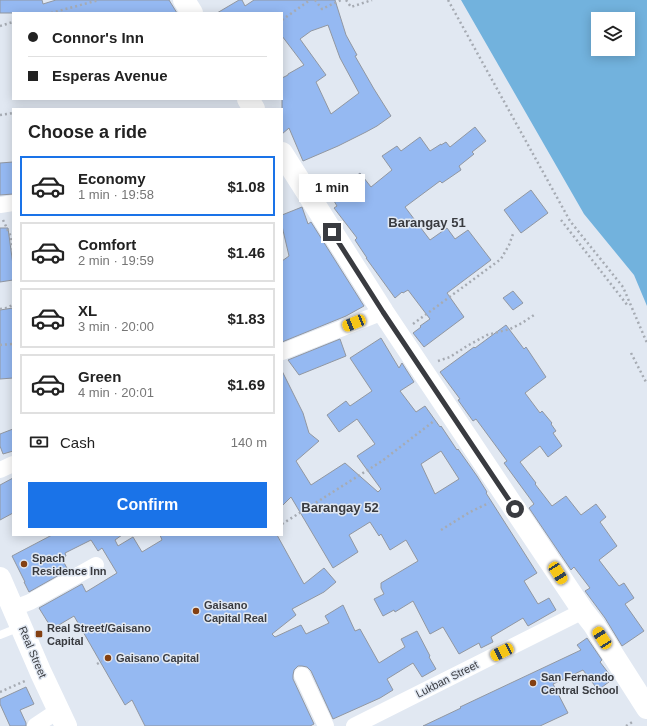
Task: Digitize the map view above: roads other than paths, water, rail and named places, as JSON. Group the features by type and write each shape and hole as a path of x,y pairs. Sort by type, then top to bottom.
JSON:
{"street":[{"path":"184,0 191,12"},
{"path":"285,162 420,368 583,611 594,625 647,708"},
{"path":"0,205 12,203"},
{"path":"283,352 383,312"},
{"path":"0,470 12,464"},
{"path":"18,618 30,602 96,565"},
{"name":"Real Street","path":"0,578 62,718"},
{"name":"Lukban Street","path":"354,726 583,611"},
{"path":"302,676 326,726"},
{"path":"35,726 62,718"}],"lane":[{"path":"0,635 18,618"}],"water":[{"path":"461,0 647,0 647,306 634,275 584,214"}],"place":[{"name":"Spach Residence Inn","path":"24,564"},
{"name":"Gaisano Capital Real","path":"196,611"},
{"name":"Real Street/Gaisano Capital","path":"39,634"},
{"name":"Gaisano Capital","path":"108,658"},
{"name":"San Fernando Central School","path":"533,683"}],"district":[{"name":"Barangay 51","path":"427,222"},
{"name":"Barangay 52","path":"340,507"}]}
